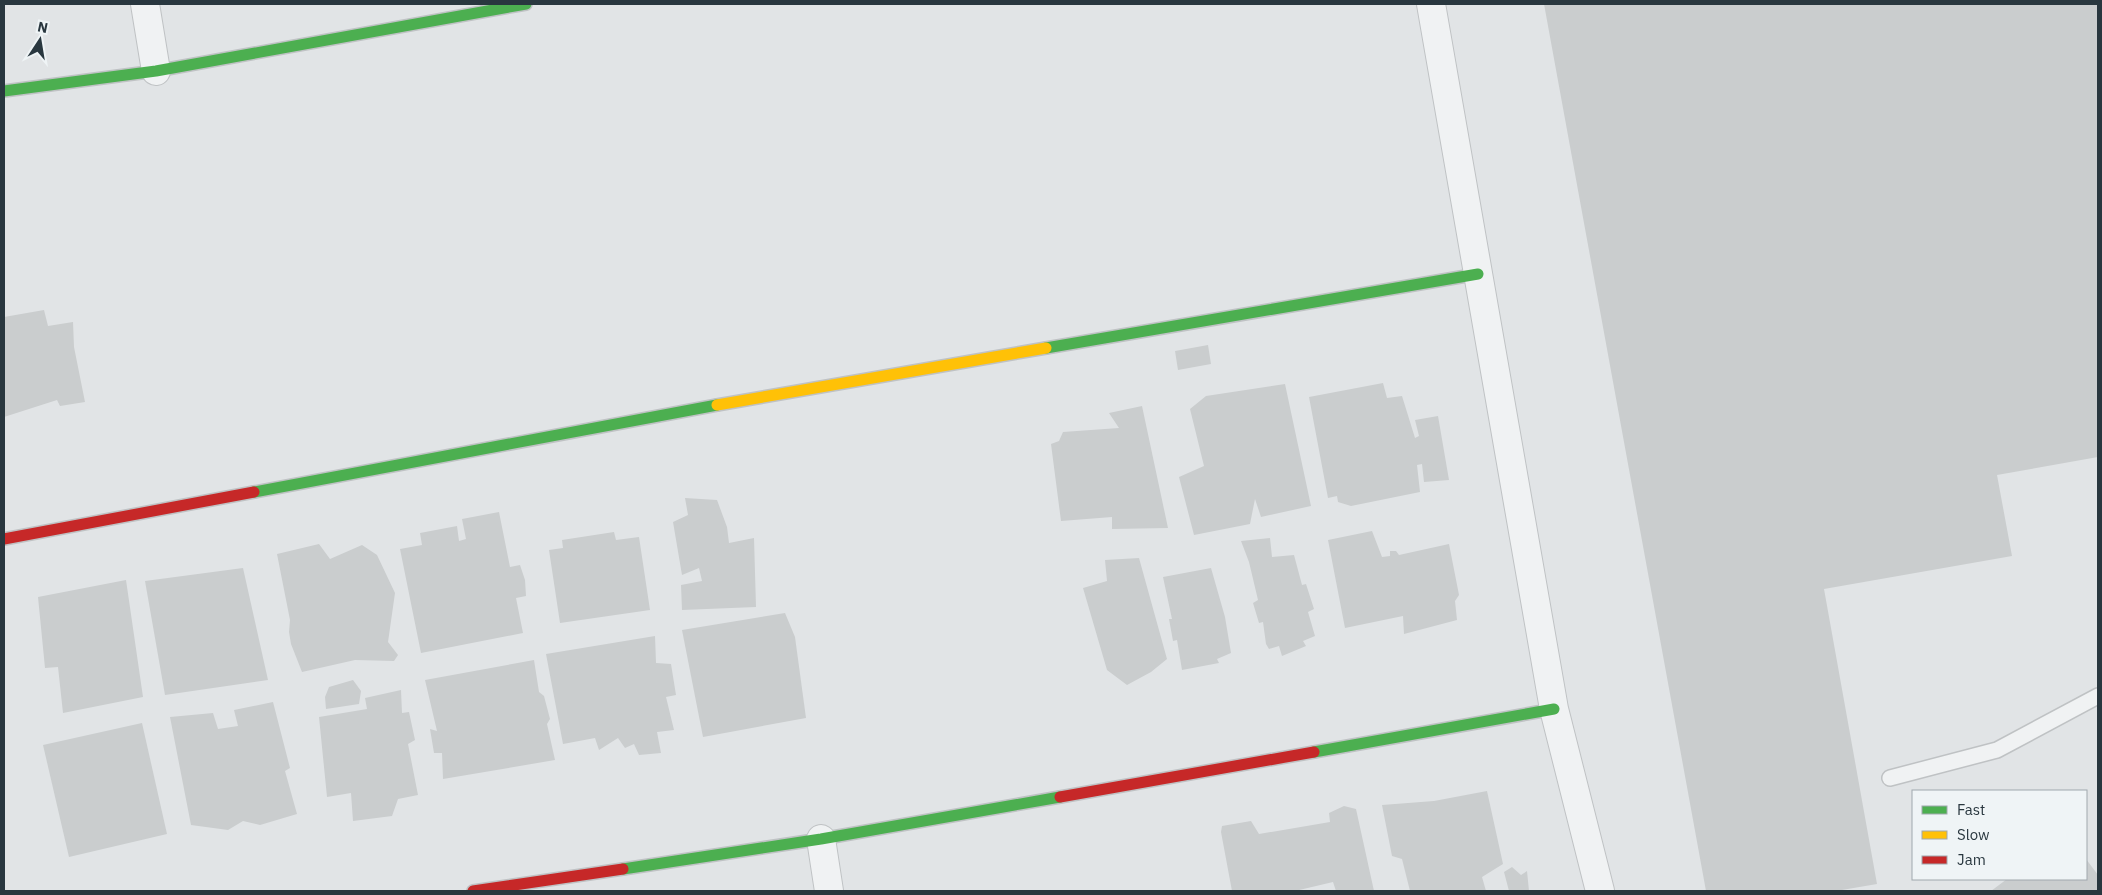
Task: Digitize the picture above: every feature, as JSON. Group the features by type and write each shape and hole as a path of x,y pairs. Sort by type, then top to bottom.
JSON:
{"street":[{"path":"145,4 156,71"},
{"path":"4,90 156,71 526,4"},
{"path":"1431,4 1554,709 1600,891"},
{"path":"4,539 726,403 1478,274"},
{"path":"473,891 822,839 1554,709"},
{"path":"822,839 829,891"}],"lane":[{"path":"1890,778 1997,750 2098,696"}],"building":[{"path":"1544,4 2098,4 2098,457 1997,475 2012,556 1824,589 1877,884 1836,891 1706,891"},
{"path":"44,310 48,326 73,322 74,347 85,402 60,406 57,400 4,417 4,317"},
{"path":"1208,345 1211,364 1178,370 1175,351"},
{"path":"1383,383 1387,398 1402,396 1415,438 1419,436 1415,420 1438,416 1449,480 1424,482 1422,464 1417,465 1420,492 1351,506 1338,502 1337,496 1328,498 1309,397"},
{"path":"1285,384 1311,506 1261,517 1255,499 1250,524 1194,535 1179,477 1204,466 1190,409 1206,396"},
{"path":"1142,406 1168,528 1112,529 1112,517 1061,521 1051,444 1059,441 1063,432 1119,428 1109,413"},
{"path":"685,498 717,500 727,527 729,543 754,538 756,607 682,610 681,585 702,581 699,568 682,575 673,522 688,515"},
{"path":"499,512 510,567 520,565 525,580 526,596 516,598 523,633 421,653 400,549 422,545 420,533 457,526 459,541 466,539 462,519"},
{"path":"1372,531 1382,557 1390,556 1390,551 1396,551 1399,555 1449,544 1459,595 1455,601 1457,620 1404,634 1403,616 1345,628 1328,540"},
{"path":"614,532 616,540 639,537 650,610 560,623 549,550 563,548 562,540"},
{"path":"1270,538 1272,557 1294,555 1302,585 1306,584 1314,609 1308,612 1315,636 1303,641 1306,646 1282,656 1279,646 1269,649 1266,644 1263,622 1259,623 1253,603 1258,600 1249,562 1241,541"},
{"path":"319,544 330,559 362,545 377,555 395,593 388,642 398,655 394,661 355,660 302,672 291,644 290,620 277,554"},
{"path":"1139,558 1167,659 1151,672 1127,685 1107,670 1083,588 1107,581 1105,560"},
{"path":"243,568 268,680 165,695 145,581"},
{"path":"1211,568 1225,617 1231,653 1217,659 1219,663 1182,670 1177,640 1173,641 1169,619 1172,619 1163,577"},
{"path":"126,580 143,697 63,713 58,667 45,668 38,597"},
{"path":"785,613 795,637 806,718 703,737 682,630"},
{"path":"655,636 656,663 671,664 676,695 666,697 674,730 657,732 661,753 639,755 634,744 625,748 618,738 599,750 595,738 563,744 546,654"},
{"path":"534,660 539,692 544,696 550,719 547,724 555,760 443,779 442,753 434,753 430,729 437,731 425,680"},
{"path":"353,680 361,691 359,704 326,709 325,697 329,687"},
{"path":"401,690 402,713 409,712 415,740 408,744 418,795 398,799 392,816 353,821 351,793 327,797 319,717 367,709 365,698"},
{"path":"273,702 290,768 285,771 297,814 260,825 243,821 228,830 191,825 170,717 213,713 218,729 238,726 234,710"},
{"path":"142,723 167,834 69,857 43,745"},
{"path":"1487,791 1503,864 1482,877 1486,891 1410,891 1402,859 1392,856 1382,805 1434,801"},
{"path":"1344,806 1356,809 1374,891 1336,891 1333,882 1295,891 1232,891 1221,832 1222,826 1251,821 1259,834 1330,822 1329,813"},
{"path":"2087,860 2098,875 2098,891 1991,891 2006,880 2087,880"},
{"path":"1512,867 1521,875 1527,871 1529,891 1509,891 1504,872"}],"traffic: fast":[{"path":"4,91 156,71 526,4"},
{"path":"1046,348 1478,274"},
{"path":"254,492 717,405"},
{"path":"1314,752 1554,709"},
{"path":"623,869 821,839 1060,797"}],"traffic: slow":[{"path":"717,405 1046,348"}],"traffic: jam":[{"path":"4,539 254,492"},
{"path":"1060,797 1314,752"},
{"path":"473,891 623,869"}]}
